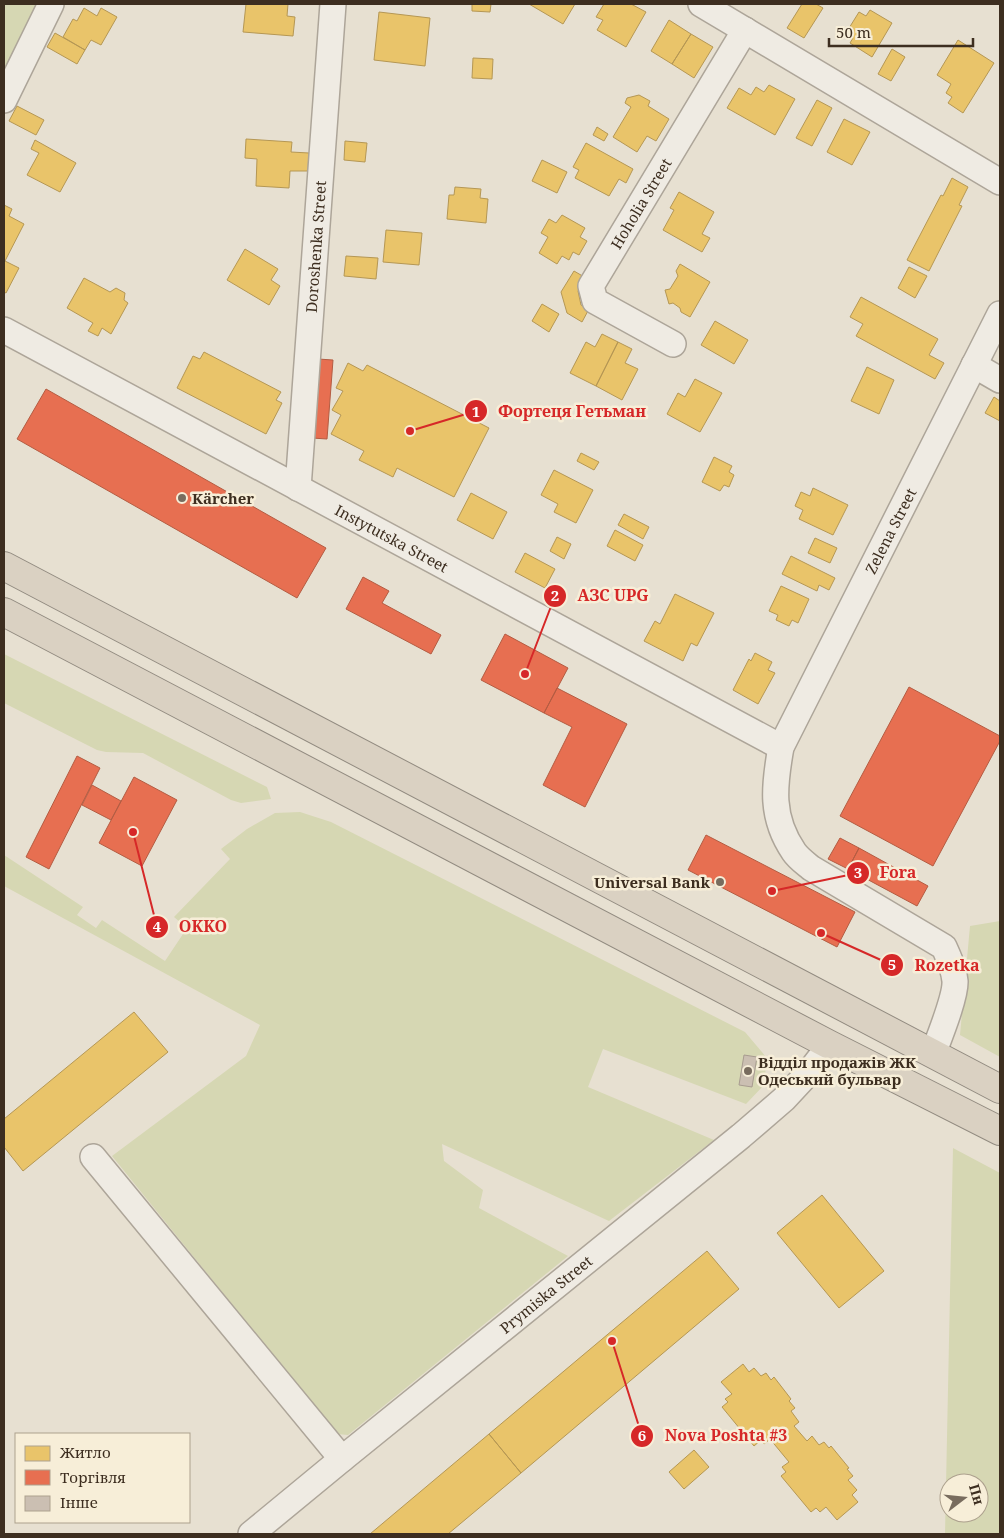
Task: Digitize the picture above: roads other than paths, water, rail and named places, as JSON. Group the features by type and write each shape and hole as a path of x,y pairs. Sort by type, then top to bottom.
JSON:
{"highway":[{"path":"4,566 991,1084"},
{"path":"4,612 830,1045 1000,1131"}],"street":[{"path":"4,100 51,4"},
{"name":"Doroshenka Street","path":"298,488 334,4"},
{"path":"701,4 1000,182"},
{"name":"Hoholia Street","path":"673,344 595,300 591,286 745,30"},
{"name":"Zelena Street","path":"933,1054 954,994 955,982 951,963 944,947 811,868 795,853 781,828 775,805 775,779 781,747 1000,314"},
{"name":"Instytutska Street","path":"4,330 781,747"},
{"path":"974,365 1000,380"},
{"name":"Prymiska Street","path":"251,1534 784,1099 810,1071 830,1045"},
{"path":"93,1157 342,1459"}],"place":[{"name":"Фортеця Гетьман","path":"410,431"},
{"name":"Kärcher","path":"182,498"},
{"name":"АЗС UPG","path":"525,674"},
{"name":"OKKO","path":"133,832"},
{"name":"Universal Bank","path":"720,882"},
{"name":"Fora","path":"772,891"},
{"name":"Rozetka","path":"821,933"},
{"name":"Відділ продажів ЖК Одеський бульвар","path":"748,1071"},
{"name":"Nova Poshta #3","path":"612,1341"}]}
